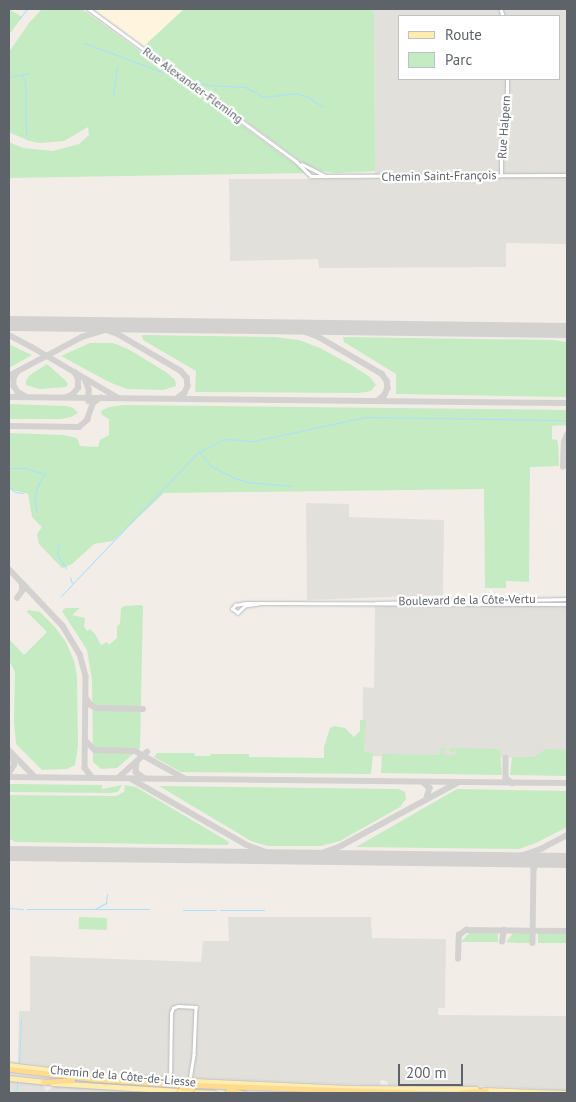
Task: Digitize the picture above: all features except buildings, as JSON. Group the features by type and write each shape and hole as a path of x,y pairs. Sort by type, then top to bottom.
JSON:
{"highway":[{"path":"9,1070 182,1086"},
{"path":"9,1070 72,1080 182,1086 378,1090 416,1093"},
{"path":"43,1082 72,1080"},
{"path":"262,1088 287,1084"},
{"path":"192,1085 243,1093"},
{"path":"228,1090 310,1093"},
{"path":"459,1093 486,1090"}],"main road":[{"name":"Chemin de la Côte-de-Liesse","path":"9,1065 92,1075 170,1080 182,1086"},
{"name":"Chemin de la Côte-de-Liesse","path":"9,1078 170,1092 182,1086"},
{"name":"Chemin de la Côte-de-Liesse","path":"192,1085 287,1084 378,1090"},
{"name":"Chemin de la Côte-de-Liesse","path":"192,1085 212,1093"},
{"path":"389,1091 486,1090 567,1093"}],"street":[{"name":"Rue Alexander-Fleming","path":"89,9 296,161 311,176"},
{"name":"Rue Halpern","path":"502,175 501,148 507,111 507,80"},
{"name":"Rue Alexander-Fleming","path":"296,161 328,177"},
{"name":"Chemin Saint-François","path":"311,176 567,175"},
{"name":"Boulevard de la Côte-Vertu","path":"367,604 423,600 567,599"},
{"name":"Boulevard de la Côte-Vertu","path":"259,604 245,606 238,613 232,609 236,604 259,604 367,604 567,604"},
{"path":"170,1080 172,1011 177,1006 196,1007 192,1085"}],"shaded area":[{"path":"93,9 184,9 144,46"},
{"path":"374,9 567,9 567,244 506,243 506,267 319,268 318,259 230,261 229,179 375,179"},
{"path":"306,503 349,504 349,517 444,520 443,595 307,600"},
{"path":"375,606 567,606 567,758 362,756 363,687 374,688"},
{"path":"228,917 371,917 372,938 446,939 445,1008 438,1008 438,1015 567,1016 567,1090 481,1086 388,1085 387,1081 381,1080 380,1085 367,1085 133,1075 97,1073 89,1070 86,1072 18,1062 19,1011 30,1011 30,956 201,962 203,941 229,941"},
{"path":"9,1080 41,1084 47,1091 55,1086 155,1093 9,1093"}],"green space":[{"path":"9,9 22,17 9,35"},
{"path":"42,9 82,9 307,173 9,178 9,142 23,148 53,151 79,144 89,135 88,127 64,141 40,143 29,141 9,132 9,52 29,23"},
{"path":"184,9 374,9 375,171 336,173 321,171 303,163 144,46"},
{"path":"142,335 274,337 299,340 320,348 353,366 370,377 376,385 371,391 359,393 195,392 196,371 143,340"},
{"path":"343,337 553,340 567,342 567,397 396,394 396,374 344,342"},
{"path":"90,343 113,343 128,349 166,372 175,380 176,386 163,390 127,389 109,382 61,356"},
{"path":"9,344 23,351 32,355 9,368"},
{"path":"47,364 65,380 68,384 66,387 40,389 26,385 26,380 30,375"},
{"path":"9,404 66,406 73,408 78,413 61,419 9,419"},
{"path":"124,405 567,410 567,425 552,426 552,439 557,440 558,444 559,466 530,467 529,582 506,581 506,588 485,588 484,489 164,493 113,541 94,544 72,564 62,568 39,544 37,534 42,527 32,517 28,494 9,489 9,433 63,435 77,438 80,446 98,447 100,440 109,435 109,419 102,415 101,411 109,407"},
{"path":"124,606 143,606 140,748 117,768 101,769 93,762 92,680 87,650 62,611 65,608 80,608 72,615 85,618 84,626 87,631 90,629 95,634 101,645 107,642 109,645 117,638 117,626 120,624 121,608"},
{"path":"28,610 40,612 54,626 66,642 74,661 77,676 78,746 75,765 67,769 42,770 16,744 14,721 15,672 9,660 9,639 24,655 47,632 27,612"},
{"path":"360,720 366,720 364,752 373,753 371,774 181,772 154,757 157,753 194,753 195,756 249,754 249,757 324,758 324,747 330,728 334,726 345,728 354,737 360,731"},
{"path":"441,748 448,748 444,750 444,755 454,755 457,751 449,752 450,748 498,749 500,751 502,775 381,773 382,754 440,755"},
{"path":"546,749 567,750 567,776 510,775 512,757 534,757"},
{"path":"9,784 102,785 102,789 122,785 118,792 110,793 9,792"},
{"path":"125,785 136,787 229,842 228,845 16,842 9,839 9,795 116,796 124,792"},
{"path":"159,786 398,789 405,792 406,799 400,807 340,841 321,846 268,846 251,841"},
{"path":"457,789 567,791 567,827 536,843 519,849 356,847"},
{"path":"79,917 107,918 107,930 79,929"},
{"path":"470,932 496,932 498,934 498,942 461,942"},
{"path":"514,932 527,932 531,935 530,943 506,942"},
{"path":"538,933 567,933 567,943 538,943"}],"waterway":[{"path":"19,19 27,9"},
{"path":"84,43 168,74"},
{"path":"113,96 117,67"},
{"path":"9,77 29,73"},
{"path":"21,75 25,81 26,135"},
{"path":"195,80 207,85 245,87 264,97 295,93 308,97 322,106"},
{"path":"61,596 197,453 225,439 254,441 365,417 567,420"},
{"path":"200,453 211,466 235,478 247,482 292,486"},
{"path":"9,468 25,468 42,473"},
{"path":"37,512 34,500 37,487 46,470"},
{"path":"9,487 15,492 23,493"},
{"path":"59,543 57,555 66,568"},
{"path":"70,577 72,583"},
{"path":"95,909 106,903 107,894"},
{"path":"9,908 23,909"},
{"path":"27,909 149,909"},
{"path":"183,910 216,910"},
{"path":"220,910 264,910"},
{"path":"19,1064 21,1018"},
{"path":"14,1093 17,1088 17,1082"}],"taxiway":[{"path":"79,324 98,327 118,334 181,371 187,378 188,386 185,393 178,398"},
{"path":"9,376 82,337 112,328 144,325"},
{"path":"280,327 298,329 319,337 382,374 387,381 388,388 385,395 379,400"},
{"path":"9,335 117,397"},
{"path":"18,372 14,378 14,386 18,392 25,396"},
{"path":"67,397 78,388 78,380 75,373"},
{"path":"85,379 89,389 89,401"},
{"path":"9,397 567,403"},
{"path":"9,426 79,427 87,420 93,403 100,398"},
{"path":"563,467 564,442 567,435"},
{"path":"9,569 63,626 80,654 86,676 85,768 92,777"},
{"path":"17,598 22,591 22,584"},
{"path":"87,699 91,705 97,708 143,709"},
{"path":"86,741 95,750 135,751 186,779"},
{"path":"9,750 35,777"},
{"path":"118,778 147,752"},
{"path":"9,773 14,765 12,754"},
{"path":"506,758 506,778 512,783"},
{"path":"137,763 136,772 144,778"},
{"path":"9,777 567,783"},
{"path":"133,780 247,845 269,853 295,856 322,853 341,846 457,783"},
{"path":"423,782 430,788 427,798"},
{"path":"472,858 505,858 523,855 541,849 567,835"},
{"path":"9,850 18,853"},
{"path":"525,859 531,862 534,868 533,943"},
{"path":"534,868 538,862 545,859"},
{"path":"458,959 459,935 466,930 567,931"},
{"path":"502,942 504,930"}],"runway":[{"path":"9,323 567,330"},
{"path":"9,853 567,860"}]}
